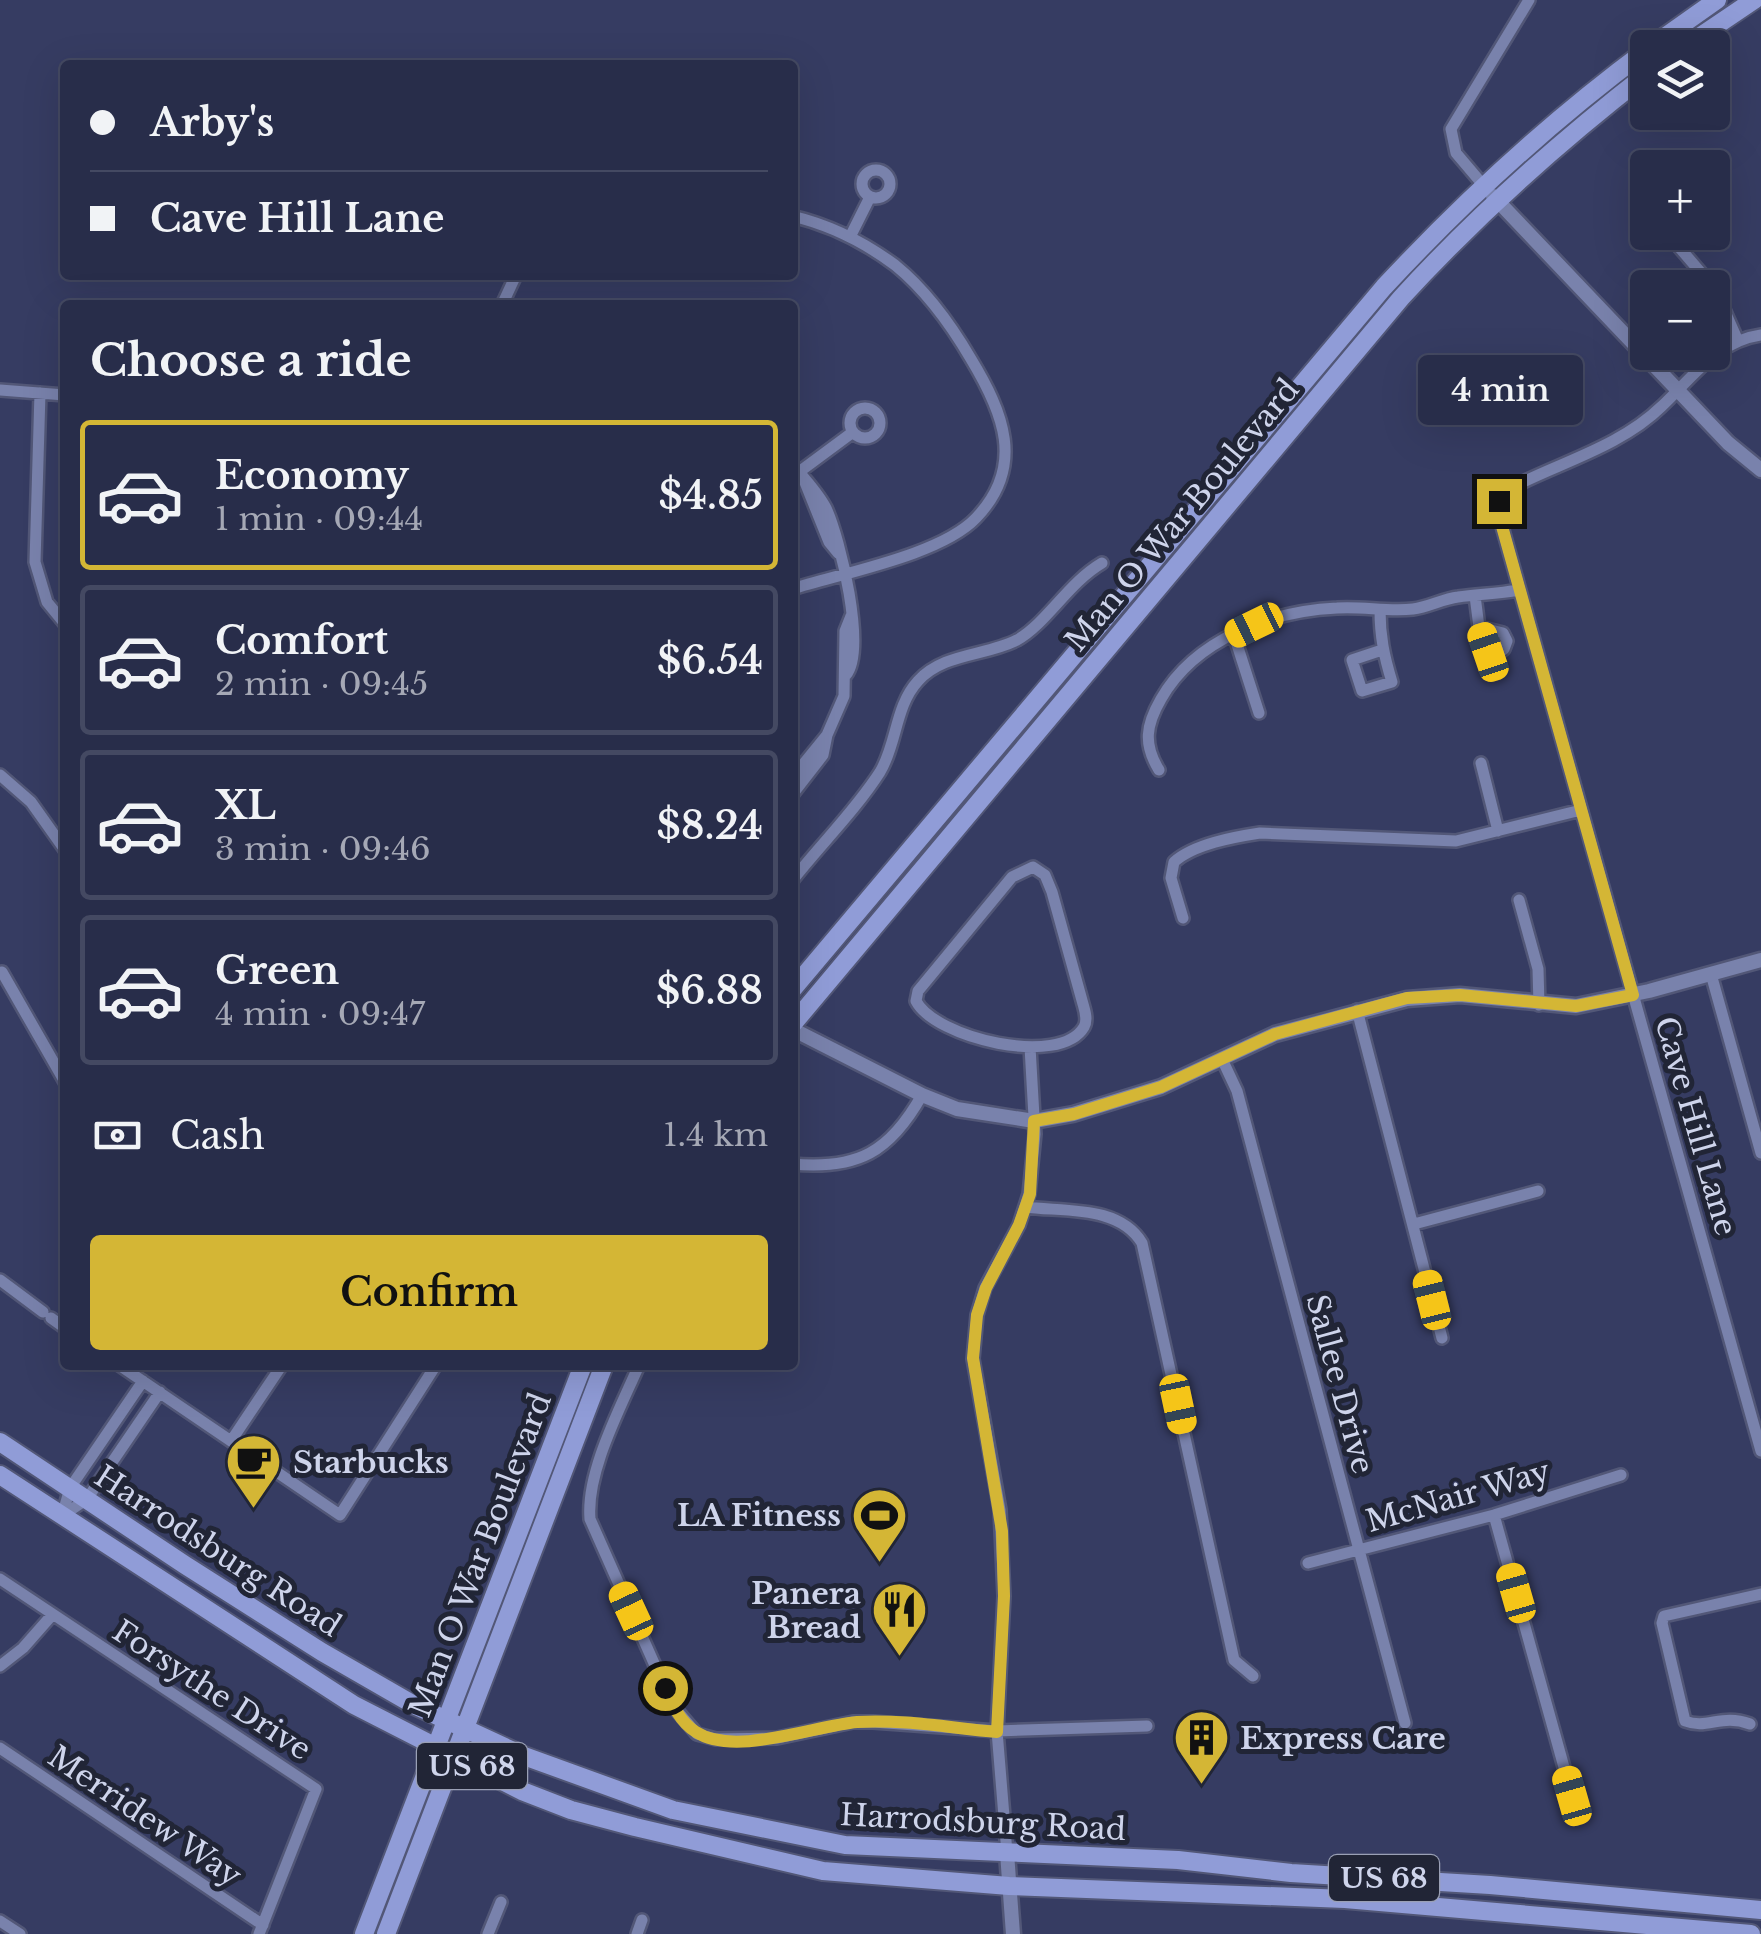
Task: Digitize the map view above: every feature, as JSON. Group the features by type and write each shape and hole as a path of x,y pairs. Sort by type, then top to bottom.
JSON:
{"main road":[{"name":"Man O War Boulevard","path":"1674,30 1717,0"},
{"path":"1710,30 1754,0"},
{"name":"Man O War Boulevard","path":"798,1020 1490,193 1604,81 1630,62"},
{"name":"Man O War Boulevard","path":"798,983 1334,345 1425,243 1630,88"},
{"name":"Man O War Boulevard","path":"364,1934 581,1370"},
{"name":"Man O War Boulevard","path":"386,1934 602,1370"},
{"name":"Harrodsburg Road","path":"0,1442 322,1652 444,1720 673,1810 846,1846 1178,1860 1291,1874 1490,1885 1761,1910"},
{"name":"Harrodsburg Road","path":"0,1475 354,1706 522,1791 571,1810 823,1871 1009,1886 1344,1899 1752,1934"}],"street":[{"path":"1529,0 1452,129 1456,153 1728,442 1761,470"},
{"path":"850,237 870,197"},
{"path":"798,218 850,237 894,265 944,316 996,404 1006,447 996,490 968,526 942,542 798,587"},
{"path":"1681,250 1715,289 1738,341 1761,335"},
{"name":"Cave Hill Lane","path":"1738,341 1711,358 1662,406 1622,435 1505,491 1498,512 1761,1451"},
{"path":"2,392 60,395"},
{"path":"40,393 36,562 48,602 60,618"},
{"path":"798,786 823,755 844,696 845,631 851,616 840,556 829,542 799,472 853,432"},
{"path":"798,869 879,773 893,745 904,702 923,675 942,664 1019,639 1075,582 1102,563"},
{"path":"1159,770 1146,740 1158,704 1188,664 1234,635 1311,610 1413,609 1450,598 1518,590"},
{"path":"1475,596 1480,627"},
{"path":"1380,610 1382,650"},
{"path":"1234,635 1259,713"},
{"path":"798,771 827,735"},
{"path":"1481,764 1498,830"},
{"path":"0,775 38,810 60,843"},
{"path":"1183,918 1171,878 1174,862 1186,854 1241,836 1260,833 1456,841 1581,810"},
{"path":"1033,867 1047,879 1086,1017 1082,1029 1074,1036 1030,1047 966,1035 930,1018 916,1001 924,983 1012,878 1033,867"},
{"path":"1519,900 1538,969 1539,1005"},
{"path":"798,1030 922,1095 976,1115 1034,1121 1131,1097 1180,1080 1275,1034 1407,998 1460,995 1576,1006 1633,995 1761,960"},
{"path":"2,972 60,1073"},
{"path":"1711,974 1761,1153"},
{"path":"1357,1010 1442,1338"},
{"path":"1013,1934 997,1732 1004,1596 1002,1538 973,1358 977,1315 986,1288 1026,1208 1033,1169 1030,1047"},
{"name":"Sallee Drive","path":"1222,1059 1237,1092 1405,1723"},
{"path":"798,1164 834,1166 854,1162 888,1142 908,1120 922,1095"},
{"path":"1414,1224 1538,1192"},
{"path":"1026,1208 1116,1218 1129,1226 1142,1243 1234,1660 1253,1676"},
{"path":"0,1280 60,1324"},
{"path":"127,1370 340,1515 433,1370"},
{"path":"230,1441 279,1370"},
{"path":"637,1370 594,1480 590,1519 673,1706 690,1728 716,1740 778,1738 853,1722 997,1732 1146,1726"},
{"path":"62,1516 70,1488 143,1381"},
{"path":"62,1516 88,1499 160,1392"},
{"name":"McNair Way","path":"1308,1564 1621,1475"},
{"path":"1494,1514 1572,1796"},
{"name":"Forsythe Drive","path":"0,1580 316,1788 261,1929"},
{"path":"1750,1724 1732,1718 1702,1724 1685,1721 1662,1623 1664,1616 1761,1594"},
{"path":"0,1666 23,1648 52,1615"},
{"name":"Merridew Way","path":"0,1748 261,1929"},
{"path":"488,1934 501,1902"},
{"path":"637,1934 642,1920"},
{"path":"0,1921 20,1934"}],"place":[{"name":"Starbucks","path":"254,1511"},
{"name":"LA Fitness","path":"880,1564"},
{"name":"Panera Bread","path":"900,1659"},
{"name":"Express Care","path":"1201,1787"}],"route":[{"path":"665,1688 677,1713 690,1728 716,1740 778,1738 853,1722 997,1732 1004,1596 1002,1531 973,1358 977,1315 986,1288 1019,1225 1030,1194 1034,1121 1074,1114 1161,1087 1275,1034 1407,998 1460,995 1576,1006 1633,995 1518,590 1498,512 1499,501"}]}
